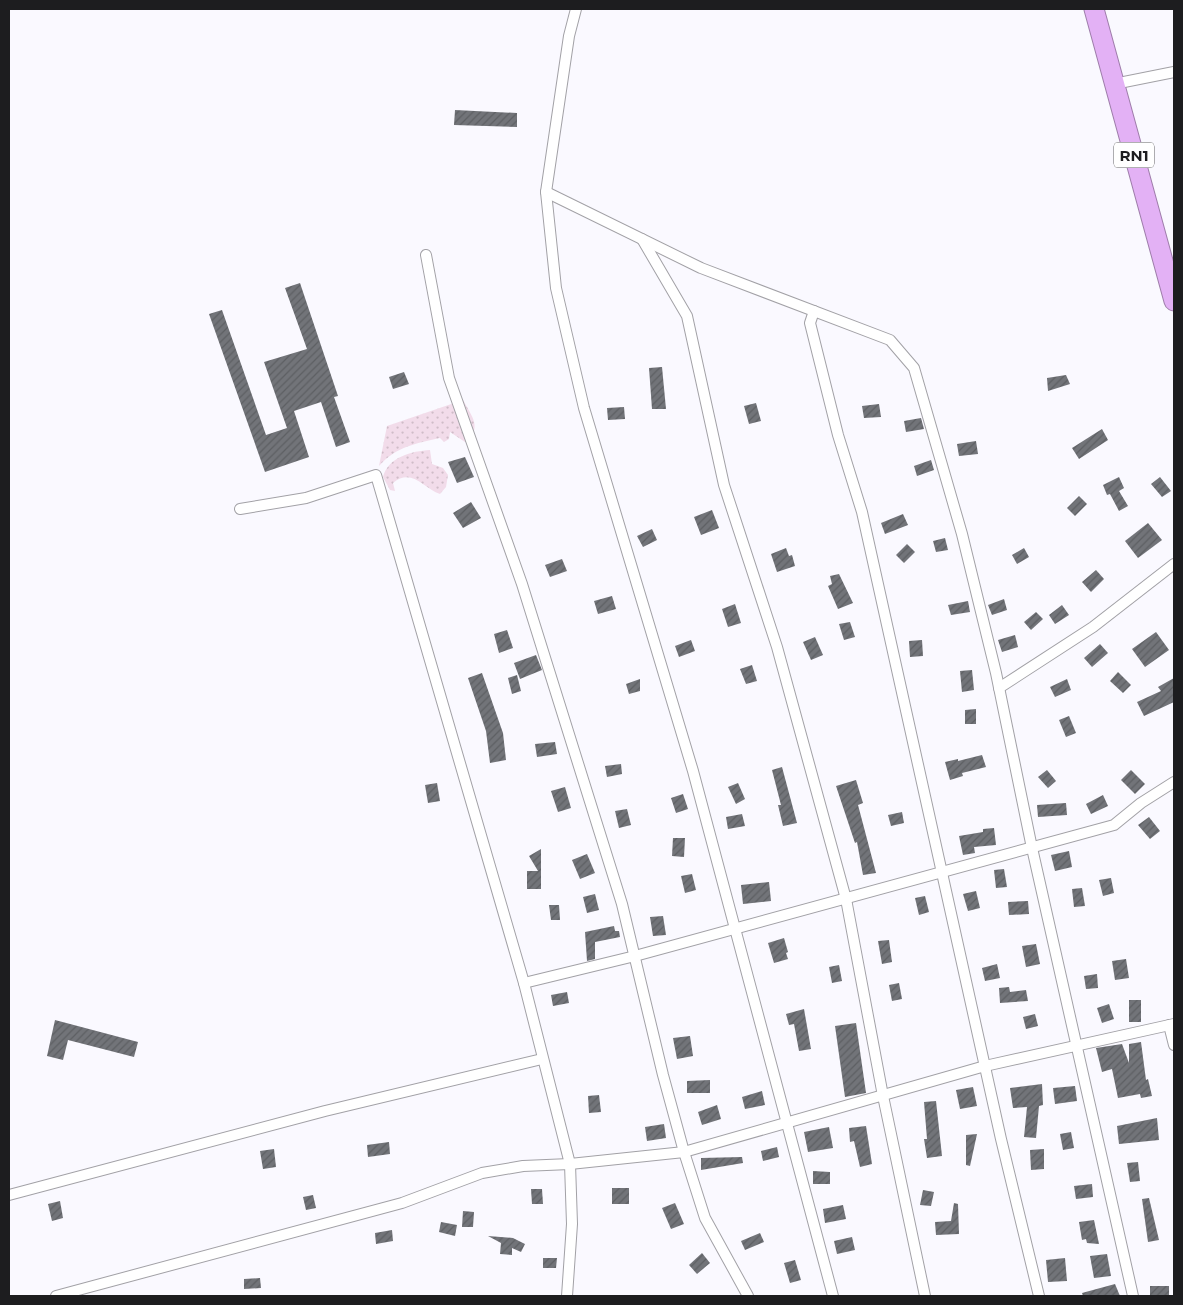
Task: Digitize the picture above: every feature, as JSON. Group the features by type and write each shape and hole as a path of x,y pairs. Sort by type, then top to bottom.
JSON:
{"highway":[{"name":"RN1","path":"1094,9 1174,301"}],"street":[{"path":"576,9 569,36 546,192 556,288 584,408 690,761 833,1296"},
{"path":"1114,84 1174,72"},
{"path":"546,192 701,268 890,340 914,368 962,534 999,688 1032,848 1078,1045 1133,1296"},
{"path":"641,238 687,316 724,485 777,648 846,899 883,1096 925,1296"},
{"path":"426,255 449,378 522,584 622,904 684,1152 705,1218 748,1296"},
{"path":"814,311 810,322 838,435 862,512 985,1066 1039,1296"},
{"path":"240,509 306,498 376,475 524,983 542,1060 570,1164 572,1224 567,1296"},
{"path":"999,688 1093,626 1174,564"},
{"path":"524,983 635,956 1114,825 1141,802 1174,782"},
{"path":"56,1296 393,1206 482,1173 522,1166 570,1164 684,1152 788,1124 985,1066 1172,1024 1174,1045"},
{"path":"9,1195 326,1111 542,1060"}],"shaded area":[{"path":"463,400 475,427 474,432 465,442 450,432 449,439 444,442 440,438 407,447 393,454 379,466 387,426"},
{"path":"430,450 432,464 443,468 448,475 446,487 440,494 412,478 406,477 393,483 395,491 390,490 383,477 390,464 402,456"}],"building":[{"path":"455,110 517,113 517,127 454,125"},
{"path":"300,283 338,396 334,397 350,442 336,447 321,402 294,411 309,457 265,472 209,314 222,310 266,435 287,428 264,362 307,349 285,288"},
{"path":"662,367 666,409 652,409 649,368"},
{"path":"404,372 409,384 393,389 389,377"},
{"path":"1066,375 1070,384 1048,391 1047,378"},
{"path":"756,403 761,421 749,424 744,406"},
{"path":"879,404 881,417 864,418 862,406"},
{"path":"624,407 625,419 608,420 607,408"},
{"path":"921,418 924,429 906,432 904,421"},
{"path":"1102,429 1108,440 1079,459 1072,448"},
{"path":"976,441 978,454 959,456 957,444"},
{"path":"465,457 474,477 457,483 448,462"},
{"path":"931,460 934,470 917,476 914,466"},
{"path":"1119,477 1124,488 1119,491 1128,506 1119,511 1110,494 1107,495 1103,485"},
{"path":"1160,477 1171,491 1162,497 1151,484"},
{"path":"1079,496 1087,504 1075,516 1067,508"},
{"path":"471,502 481,518 463,528 453,513"},
{"path":"712,510 719,528 701,535 694,517"},
{"path":"903,514 908,525 885,534 881,523"},
{"path":"1148,523 1162,540 1138,558 1125,541"},
{"path":"652,529 657,540 643,547 637,536"},
{"path":"945,538 948,550 936,552 933,541"},
{"path":"907,544 915,552 904,563 896,555"},
{"path":"786,548 789,556 792,555 795,566 777,572 771,554"},
{"path":"1024,548 1029,557 1017,564 1012,555"},
{"path":"562,559 567,571 550,577 545,565"},
{"path":"1096,570 1104,579 1091,592 1082,582"},
{"path":"839,574 853,603 838,609 828,586 832,584 830,576"},
{"path":"612,596 616,609 598,614 594,601"},
{"path":"1004,599 1007,610 992,615 988,605"},
{"path":"968,601 970,612 951,615 948,605"},
{"path":"735,604 741,623 728,627 722,609"},
{"path":"1062,605 1069,615 1055,624 1049,615"},
{"path":"1036,612 1043,619 1031,630 1024,622"},
{"path":"850,622 855,637 844,640 839,624"},
{"path":"507,630 513,648 499,653 494,634"},
{"path":"1156,632 1169,650 1145,667 1132,649"},
{"path":"1015,635 1018,647 1002,652 998,640"},
{"path":"815,637 823,655 811,660 803,642"},
{"path":"691,640 695,651 679,657 675,646"},
{"path":"922,640 923,656 910,657 909,641"},
{"path":"1100,644 1108,653 1092,667 1084,658"},
{"path":"536,655 542,670 520,679 514,663"},
{"path":"752,665 757,681 746,684 740,669"},
{"path":"972,670 974,690 962,692 960,671"},
{"path":"1118,672 1131,685 1123,693 1110,681"},
{"path":"482,673 503,733 506,760 490,763 486,731 468,678"},
{"path":"517,675 521,691 512,694 508,678"},
{"path":"1174,678 1174,702 1144,716 1137,702 1161,691 1158,687"},
{"path":"640,679 640,691 629,694 626,684"},
{"path":"1067,679 1071,690 1055,697 1050,687"},
{"path":"976,709 976,724 965,724 965,710"},
{"path":"1069,716 1076,733 1066,737 1059,720"},
{"path":"555,742 557,754 537,757 535,744"},
{"path":"982,755 986,767 962,773 963,776 950,780 945,762"},
{"path":"621,764 622,774 607,777 605,766"},
{"path":"782,767 797,823 783,826 778,805 781,805 772,770"},
{"path":"1047,770 1056,781 1048,788 1038,777"},
{"path":"1131,770 1145,784 1135,794 1121,780"},
{"path":"856,780 863,803 858,805 876,873 863,875 857,842 855,843 836,786"},
{"path":"437,783 440,801 428,803 425,785"},
{"path":"738,783 745,799 736,804 728,787"},
{"path":"565,787 571,808 558,812 551,791"},
{"path":"683,794 688,809 676,813 671,798"},
{"path":"1103,795 1108,806 1091,814 1086,804"},
{"path":"1066,803 1067,815 1038,817 1037,805"},
{"path":"627,809 631,825 619,828 615,811"},
{"path":"902,812 904,823 891,826 888,815"},
{"path":"742,814 745,826 728,829 726,817"},
{"path":"1149,817 1160,831 1150,839 1138,825"},
{"path":"994,828 996,845 974,847 975,853 963,855 959,836"},
{"path":"673,838 685,838 684,857 672,856"},
{"path":"541,849 541,889 527,889 527,871 538,871 529,856"},
{"path":"1069,851 1072,867 1055,871 1051,855"},
{"path":"587,854 595,873 580,879 572,860"},
{"path":"1004,869 1007,887 996,888 994,870"},
{"path":"692,874 696,890 685,893 681,876"},
{"path":"1111,878 1114,893 1103,896 1099,880"},
{"path":"769,882 771,901 743,904 741,885"},
{"path":"1082,888 1085,906 1074,907 1072,889"},
{"path":"976,891 980,908 968,911 963,894"},
{"path":"595,894 599,910 587,913 583,897"},
{"path":"925,896 929,912 919,915 915,898"},
{"path":"1028,901 1029,914 1009,915 1008,902"},
{"path":"549,905 559,905 560,920 551,920"},
{"path":"663,916 666,935 653,936 650,917"},
{"path":"614,926 615,931 619,931 620,937 595,942 595,959 587,961 585,932"},
{"path":"784,938 788,959 774,963 768,943"},
{"path":"889,940 892,962 882,964 878,941"},
{"path":"1036,944 1040,964 1026,967 1022,946"},
{"path":"1126,959 1129,978 1115,980 1112,961"},
{"path":"997,964 1000,978 985,981 982,968"},
{"path":"839,965 842,981 832,983 829,967"},
{"path":"1097,974 1098,988 1086,989 1084,976"},
{"path":"899,983 902,999 892,1001 889,985"},
{"path":"1009,987 1010,992 1026,990 1028,1001 1000,1003 999,988"},
{"path":"567,992 569,1003 553,1006 551,995"},
{"path":"1129,1000 1141,1000 1141,1022 1129,1022"},
{"path":"1109,1004 1114,1019 1102,1023 1097,1008"},
{"path":"804,1009 811,1049 799,1051 794,1024 789,1025 786,1014"},
{"path":"1035,1014 1038,1026 1026,1029 1023,1017"},
{"path":"55,1020 138,1042 134,1057 68,1040 63,1060 47,1056"},
{"path":"856,1023 866,1093 845,1097 835,1026"},
{"path":"690,1036 693,1056 677,1059 673,1038"},
{"path":"1141,1042 1146,1080 1148,1079 1152,1096 1141,1098 1140,1094 1118,1098 1112,1069 1102,1072 1096,1048 1122,1044 1129,1063 1129,1044"},
{"path":"710,1080 710,1093 687,1093 687,1081"},
{"path":"1042,1084 1043,1105 1039,1106 1036,1138 1024,1137 1027,1107 1013,1108 1010,1088"},
{"path":"1075,1086 1077,1101 1055,1104 1053,1088"},
{"path":"973,1087 977,1106 960,1109 956,1090"},
{"path":"762,1091 765,1105 745,1109 742,1097"},
{"path":"599,1095 601,1112 589,1113 588,1096"},
{"path":"936,1101 942,1156 927,1158 924,1139 927,1139 924,1102"},
{"path":"717,1105 721,1119 702,1125 698,1112"},
{"path":"1157,1118 1159,1140 1119,1144 1117,1126"},
{"path":"664,1124 666,1138 647,1141 645,1127"},
{"path":"866,1126 872,1164 860,1167 854,1141 850,1142 849,1128"},
{"path":"829,1127 833,1148 808,1152 804,1132"},
{"path":"1071,1132 1074,1148 1063,1150 1060,1134"},
{"path":"977,1134 970,1166 966,1165 966,1135"},
{"path":"389,1142 390,1154 368,1157 367,1145"},
{"path":"777,1147 779,1157 763,1161 761,1151"},
{"path":"274,1149 276,1167 263,1169 260,1151"},
{"path":"1044,1149 1044,1169 1031,1170 1030,1150"},
{"path":"742,1157 743,1163 701,1170 701,1158"},
{"path":"1138,1162 1140,1181 1130,1182 1127,1163"},
{"path":"813,1171 830,1172 830,1184 813,1184"},
{"path":"1092,1184 1093,1197 1076,1199 1074,1186"},
{"path":"612,1188 629,1188 629,1204 612,1204"},
{"path":"531,1189 542,1189 543,1204 532,1204"},
{"path":"923,1190 934,1192 931,1206 920,1205"},
{"path":"313,1195 316,1208 306,1210 303,1197"},
{"path":"1149,1198 1159,1240 1148,1242 1142,1199"},
{"path":"60,1201 63,1218 52,1221 48,1204"},
{"path":"675,1203 684,1224 671,1229 662,1208"},
{"path":"954,1203 958,1204 959,1234 936,1235 935,1222 951,1221"},
{"path":"843,1205 846,1219 825,1223 823,1209"},
{"path":"463,1211 474,1212 473,1227 462,1227"},
{"path":"1094,1220 1099,1244 1087,1243 1086,1239 1082,1240 1079,1222"},
{"path":"441,1222 457,1225 455,1236 439,1232"},
{"path":"392,1230 393,1241 376,1244 375,1233"},
{"path":"760,1233 764,1242 745,1250 741,1241"},
{"path":"488,1236 513,1238 525,1244 521,1252 512,1248 512,1255 500,1254 501,1243"},
{"path":"852,1237 855,1250 837,1254 834,1241"},
{"path":"702,1253 710,1263 697,1274 689,1265"},
{"path":"1107,1254 1111,1276 1094,1278 1090,1256"},
{"path":"543,1258 557,1258 556,1268 543,1268"},
{"path":"1065,1258 1067,1281 1048,1282 1046,1260"},
{"path":"795,1260 801,1280 790,1283 784,1263"},
{"path":"260,1278 261,1288 244,1289 244,1279"},
{"path":"1115,1284 1120,1296 1083,1296 1082,1293"},
{"path":"1150,1286 1169,1286 1169,1296 1150,1296"}]}
